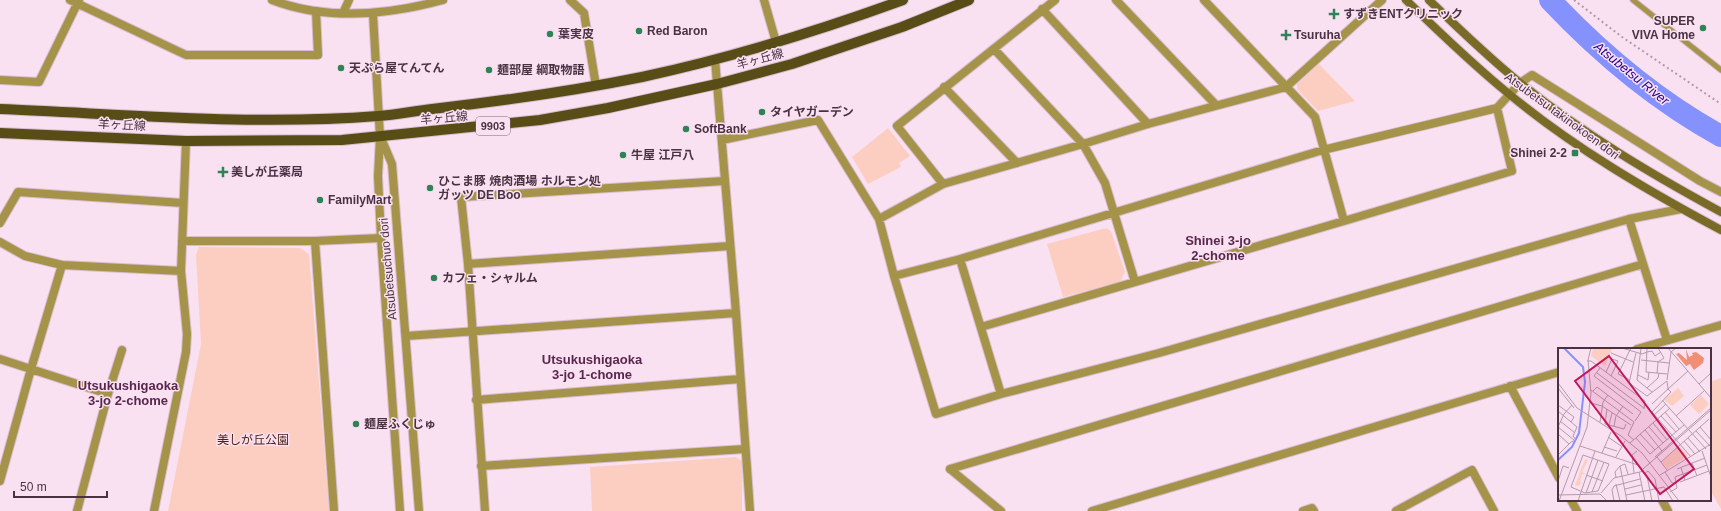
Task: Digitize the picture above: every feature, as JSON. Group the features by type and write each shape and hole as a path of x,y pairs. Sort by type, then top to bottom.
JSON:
{"main road":[{"name":"羊ヶ丘線","path":"0,109 272,120 379,116 596,86 643,76 715,59 776,42 859,16 903,0"},
{"name":"羊ヶ丘線","path":"0,133 186,141 342,140 540,120 608,108 717,84 792,64 855,43 969,0"},
{"name":"Atsubetsu takinokoen dori","path":"1406,0 1452,45 1510,95 1590,154 1681,209 1721,230"},
{"name":"Atsubetsu takinokoen dori","path":"1429,0 1483,51 1520,83 1598,140 1646,170 1721,212"}],"street":[{"path":"272,0 316,11 373,14 416,7 443,0"},
{"path":"343,13 349,0"},
{"path":"570,0 584,13 596,86"},
{"path":"764,0 776,42"},
{"path":"943,184 897,126 1055,0"},
{"path":"1116,0 1216,105"},
{"path":"1204,0 1315,117 1344,222"},
{"path":"879,219 943,184 1017,164 1148,124 1286,87 1382,0"},
{"path":"0,80 39,82 76,1 186,55 318,55 316,11"},
{"path":"1042,9 1148,124"},
{"path":"373,14 380,137"},
{"path":"994,49 1083,144 1105,183 1135,282"},
{"path":"715,59 736,313 750,511"},
{"path":"894,276 960,259 1323,150 1497,108 1520,83 1532,75 1700,181 1721,192"},
{"path":"944,87 1017,164"},
{"path":"981,327 1344,222 1512,171 1497,108"},
{"path":"722,140 818,120 879,219 894,276 936,414 1001,394 1159,353 1629,219 1681,209"},
{"name":"Atsubetsuchuo dori","path":"380,137 378,176 381,238 400,511"},
{"name":"Atsubetsuchuo dori","path":"380,137 392,164 419,511"},
{"path":"154,511 186,352 187,334 181,271 186,141"},
{"path":"485,511 476,400 468,264 461,197 724,181"},
{"path":"0,223 18,192 183,203"},
{"path":"1629,219 1668,340"},
{"path":"182,241 315,241 381,238"},
{"path":"315,241 334,511"},
{"path":"0,242 25,256 62,265 181,271"},
{"path":"468,264 730,246"},
{"path":"960,259 1001,394"},
{"path":"1001,511 950,469 1643,264"},
{"path":"0,481 62,265"},
{"path":"406,336 736,313"},
{"path":"1640,348 1721,325"},
{"path":"77,511 108,394 122,350"},
{"path":"0,359 108,394"},
{"path":"1092,511 1103,509 1558,372"},
{"path":"476,400 740,379"},
{"path":"1510,386 1558,476"},
{"path":"481,466 746,449"},
{"path":"1396,511 1472,470 1494,511"},
{"path":"1572,501 1577,511"},
{"path":"1663,501 1668,511"},
{"path":"1303,511 1312,508 1314,511"}],"lane":[{"path":"1633,0 1721,70"}],"path":[{"path":"1574,0 1622,37 1721,104"}],"green space":[{"path":"1319,64 1355,101 1318,111 1297,89 1297,84"},
{"path":"888,128 910,156 899,163 901,167 868,184 852,157"},
{"path":"1106,228 1111,231 1125,272 1120,282 1063,297 1047,244"},
{"name":"美しが丘公園","path":"199,247 300,248 309,254 329,511 168,511 201,344 196,255"},
{"path":"1721,378 1721,509 1711,492 1711,382"},
{"path":"736,457 742,461 742,511 592,511 590,467"}],"waterway":[{"name":"Atsubetsu River","path":"1550,0 1589,39 1630,75 1674,107 1721,136"}],"place":[{"name":"すずきENTクリニック","path":"1334,14"},
{"name":"SUPER VIVA Home","path":"1703,28"},
{"name":"Red Baron","path":"639,31"},
{"name":"葉実皮","path":"550,34"},
{"name":"Tsuruha","path":"1286,35"},
{"name":"天ぷら屋てんてん","path":"341,68"},
{"name":"麺部屋 綱取物語","path":"489,70"},
{"name":"タイヤガーデン","path":"762,112"},
{"name":"SoftBank","path":"686,129"},
{"name":"Shinei 2-2","path":"1575,153"},
{"name":"牛屋 江戸八","path":"623,155"},
{"name":"美しが丘薬局","path":"223,172"},
{"name":"ひこま豚 焼肉酒場 ホルモン処 ガッツ DE Boo","path":"430,188"},
{"name":"FamilyMart","path":"320,200"},
{"name":"カフェ・シャルム","path":"434,278"},
{"name":"麺屋ふくじゅ","path":"356,424"}],"district":[{"name":"Shinei 3-jo 2-chome","path":"1218,248"},
{"name":"Utsukushigaoka 3-jo 1-chome","path":"592,366"},
{"name":"Utsukushigaoka 3-jo 2-chome","path":"128,392"}]}
